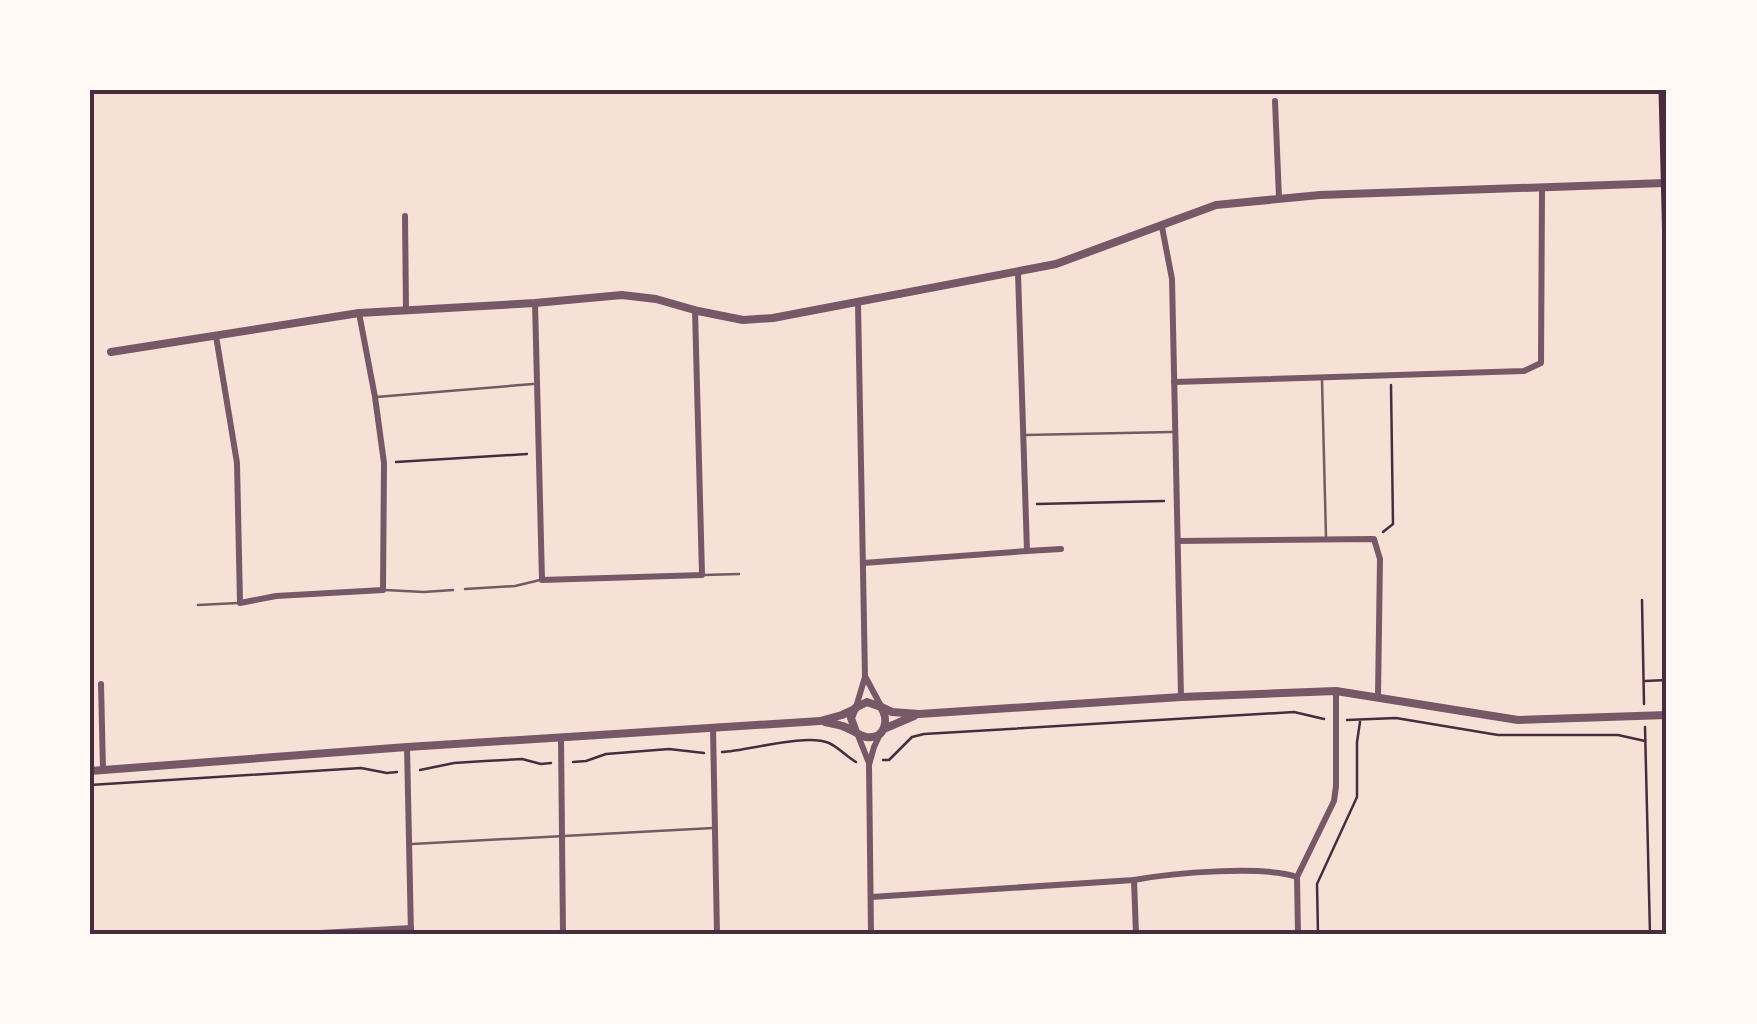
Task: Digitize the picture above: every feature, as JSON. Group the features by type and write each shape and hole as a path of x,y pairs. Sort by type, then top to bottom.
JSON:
{"main road":[{"path":"1663,90 1667,248"}],"street":[{"path":"1275,100 1279,198"},
{"path":"111,352 359,313 622,296 656,299 743,320 758,319 1056,264 1216,206 1279,198 1666,183"},
{"path":"1174,382 1524,371 1542,363 1542,188"},
{"path":"404,216 406,310"},
{"path":"1162,226 1172,279 1181,697"},
{"path":"1018,273 1027,551"},
{"path":"535,303 542,580 702,575 695,310"},
{"path":"858,303 865,677 851,718 870,765"},
{"path":"216,336 237,463 240,603 276,596 383,590 384,463 359,313"},
{"path":"1177,542 1374,539 1380,559 1378,696"},
{"path":"863,563 1062,549"},
{"path":"865,677 886,720 870,765 871,934"},
{"path":"101,684 103,770"},
{"path":"1298,934 1297,877 1334,801 1336,691"},
{"path":"90,771 820,721 842,716 868,702 892,712 918,714 1336,691 1518,720 1667,715"},
{"path":"820,721 867,737 918,714"},
{"path":"713,728 718,934"},
{"path":"561,738 563,934"},
{"path":"302,934 411,931 406,747"},
{"path":"872,897 1158,876 1274,871 1297,877"},
{"path":"1134,880 1136,934"}],"lane":[{"path":"1322,377 1326,538"},
{"path":"375,397 536,384"},
{"path":"1024,435 1175,432"},
{"path":"702,575 739,574"},
{"path":"464,589 542,580"},
{"path":"383,590 453,590"},
{"path":"198,605 240,603"},
{"path":"409,844 715,828"}],"path":[{"path":"1374,539 1393,524 1391,375"},
{"path":"384,463 538,453"},
{"path":"1026,504 1176,501"},
{"path":"1642,600 1643,689"},
{"path":"1643,681 1667,680"},
{"path":"1318,934 1317,884 1357,797 1360,720"},
{"path":"1645,741 1650,934"}]}
